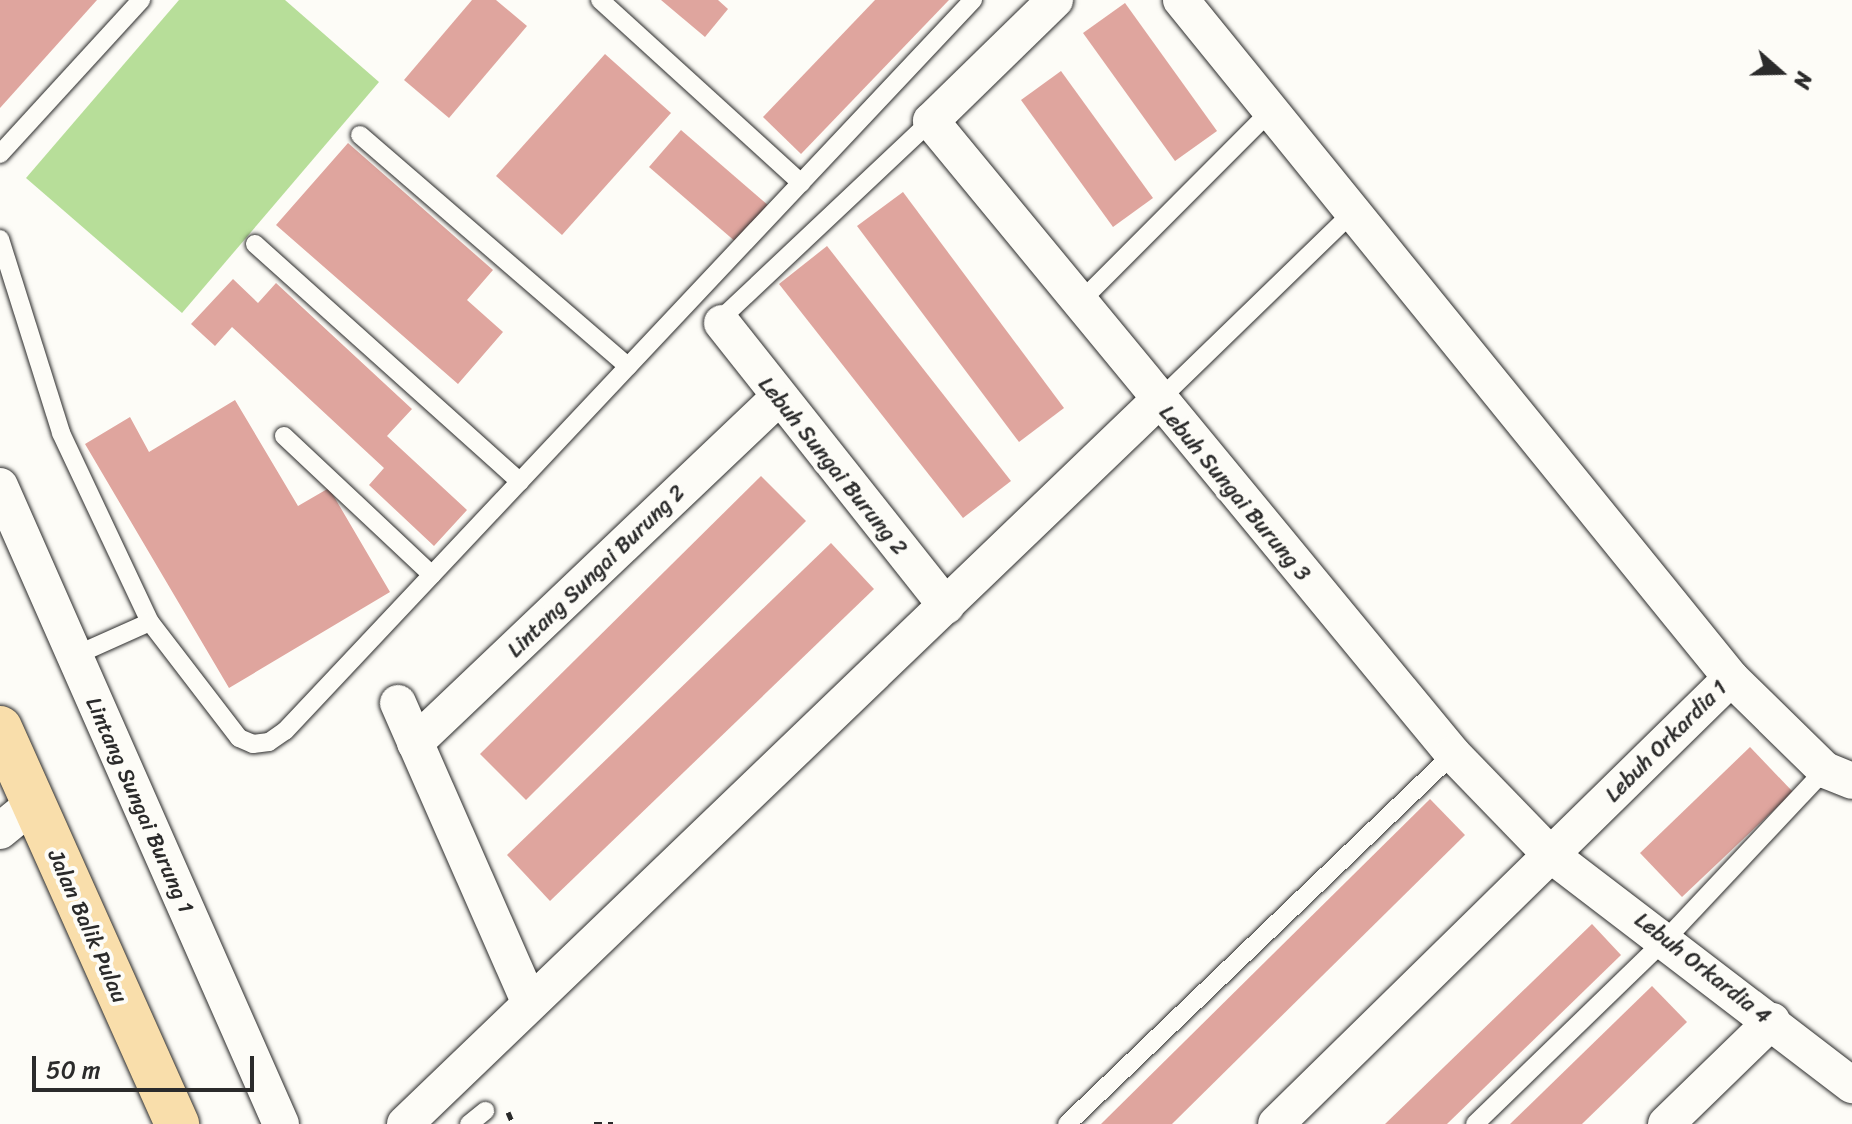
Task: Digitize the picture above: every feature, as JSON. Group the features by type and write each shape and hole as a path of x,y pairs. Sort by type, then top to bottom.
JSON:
{"main road":[{"name":"Jalan Balik Pulau","path":"0,728 16,817 177,1124"}],"street":[{"path":"931,121 1055,0"},
{"name":"Lebuh Orkardia 1","path":"1181,0 1731,678 1276,1124"},
{"name":"Lebuh Sungai Burung 3","path":"931,121 1158,401 1453,754 1551,855"},
{"name":"Lebuh Sungai Burung 2","path":"722,323 778,398 946,606"},
{"name":"Lintang Sungai Burung 2","path":"415,743 778,398"},
{"path":"405,1124 1158,401"},
{"name":"Lintang Sungai Burung 1","path":"0,486 281,1124"},
{"path":"1731,678 1838,776"},
{"path":"398,703 529,1002"},
{"name":"Lebuh Orkardia 4","path":"1551,855 1667,938 1852,1085"},
{"path":"1666,1124 1772,1021"}],"lane":[{"path":"0,154 141,0"},
{"path":"600,0 801,183"},
{"path":"0,239 61,433 150,622 239,738 253,744 269,742 432,575 973,0"},
{"path":"1079,303 1270,111"},
{"path":"722,323 726,314 931,121"},
{"path":"360,135 628,366"},
{"path":"1158,401 1352,213"},
{"path":"255,244 520,482"},
{"path":"284,436 432,575"},
{"path":"74,656 150,622"},
{"path":"1067,1124 1453,754"},
{"path":"1475,1124 1838,776"},
{"path":"469,1124 485,1111"}],"path":[{"path":"594,1124 613,1124"}],"green space":[{"path":"179,0 285,0 379,82 182,313 26,178"}],"building":[{"path":"0,0 97,0 0,108"},
{"path":"472,0 496,0 527,26 449,118 404,80"},
{"path":"661,0 718,0 728,9 705,37"},
{"path":"875,0 949,0 801,154 763,117"},
{"path":"1125,3 1217,131 1175,161 1083,33"},
{"path":"605,54 671,113 562,235 496,176"},
{"path":"1061,71 1153,198 1113,227 1021,100"},
{"path":"681,130 769,206 737,243 649,167"},
{"path":"348,143 493,270 467,300 503,332 458,384 276,225"},
{"path":"903,192 1064,408 1019,442 857,226"},
{"path":"827,246 1011,481 963,518 779,284"},
{"path":"233,279 258,303 276,283 412,409 387,436 467,510 434,546 369,485 384,468 232,327 215,346 191,324"},
{"path":"235,400 298,506 329,488 390,592 229,688 85,444 130,417 149,452"},
{"path":"761,476 806,521 526,800 480,754"},
{"path":"831,543 874,589 550,901 507,855"},
{"path":"1750,747 1793,792 1682,897 1640,853"},
{"path":"1430,799 1465,835 1172,1124 1101,1124"},
{"path":"1592,924 1621,955 1447,1124 1385,1124"},
{"path":"1652,986 1687,1022 1582,1124 1510,1124"}]}
